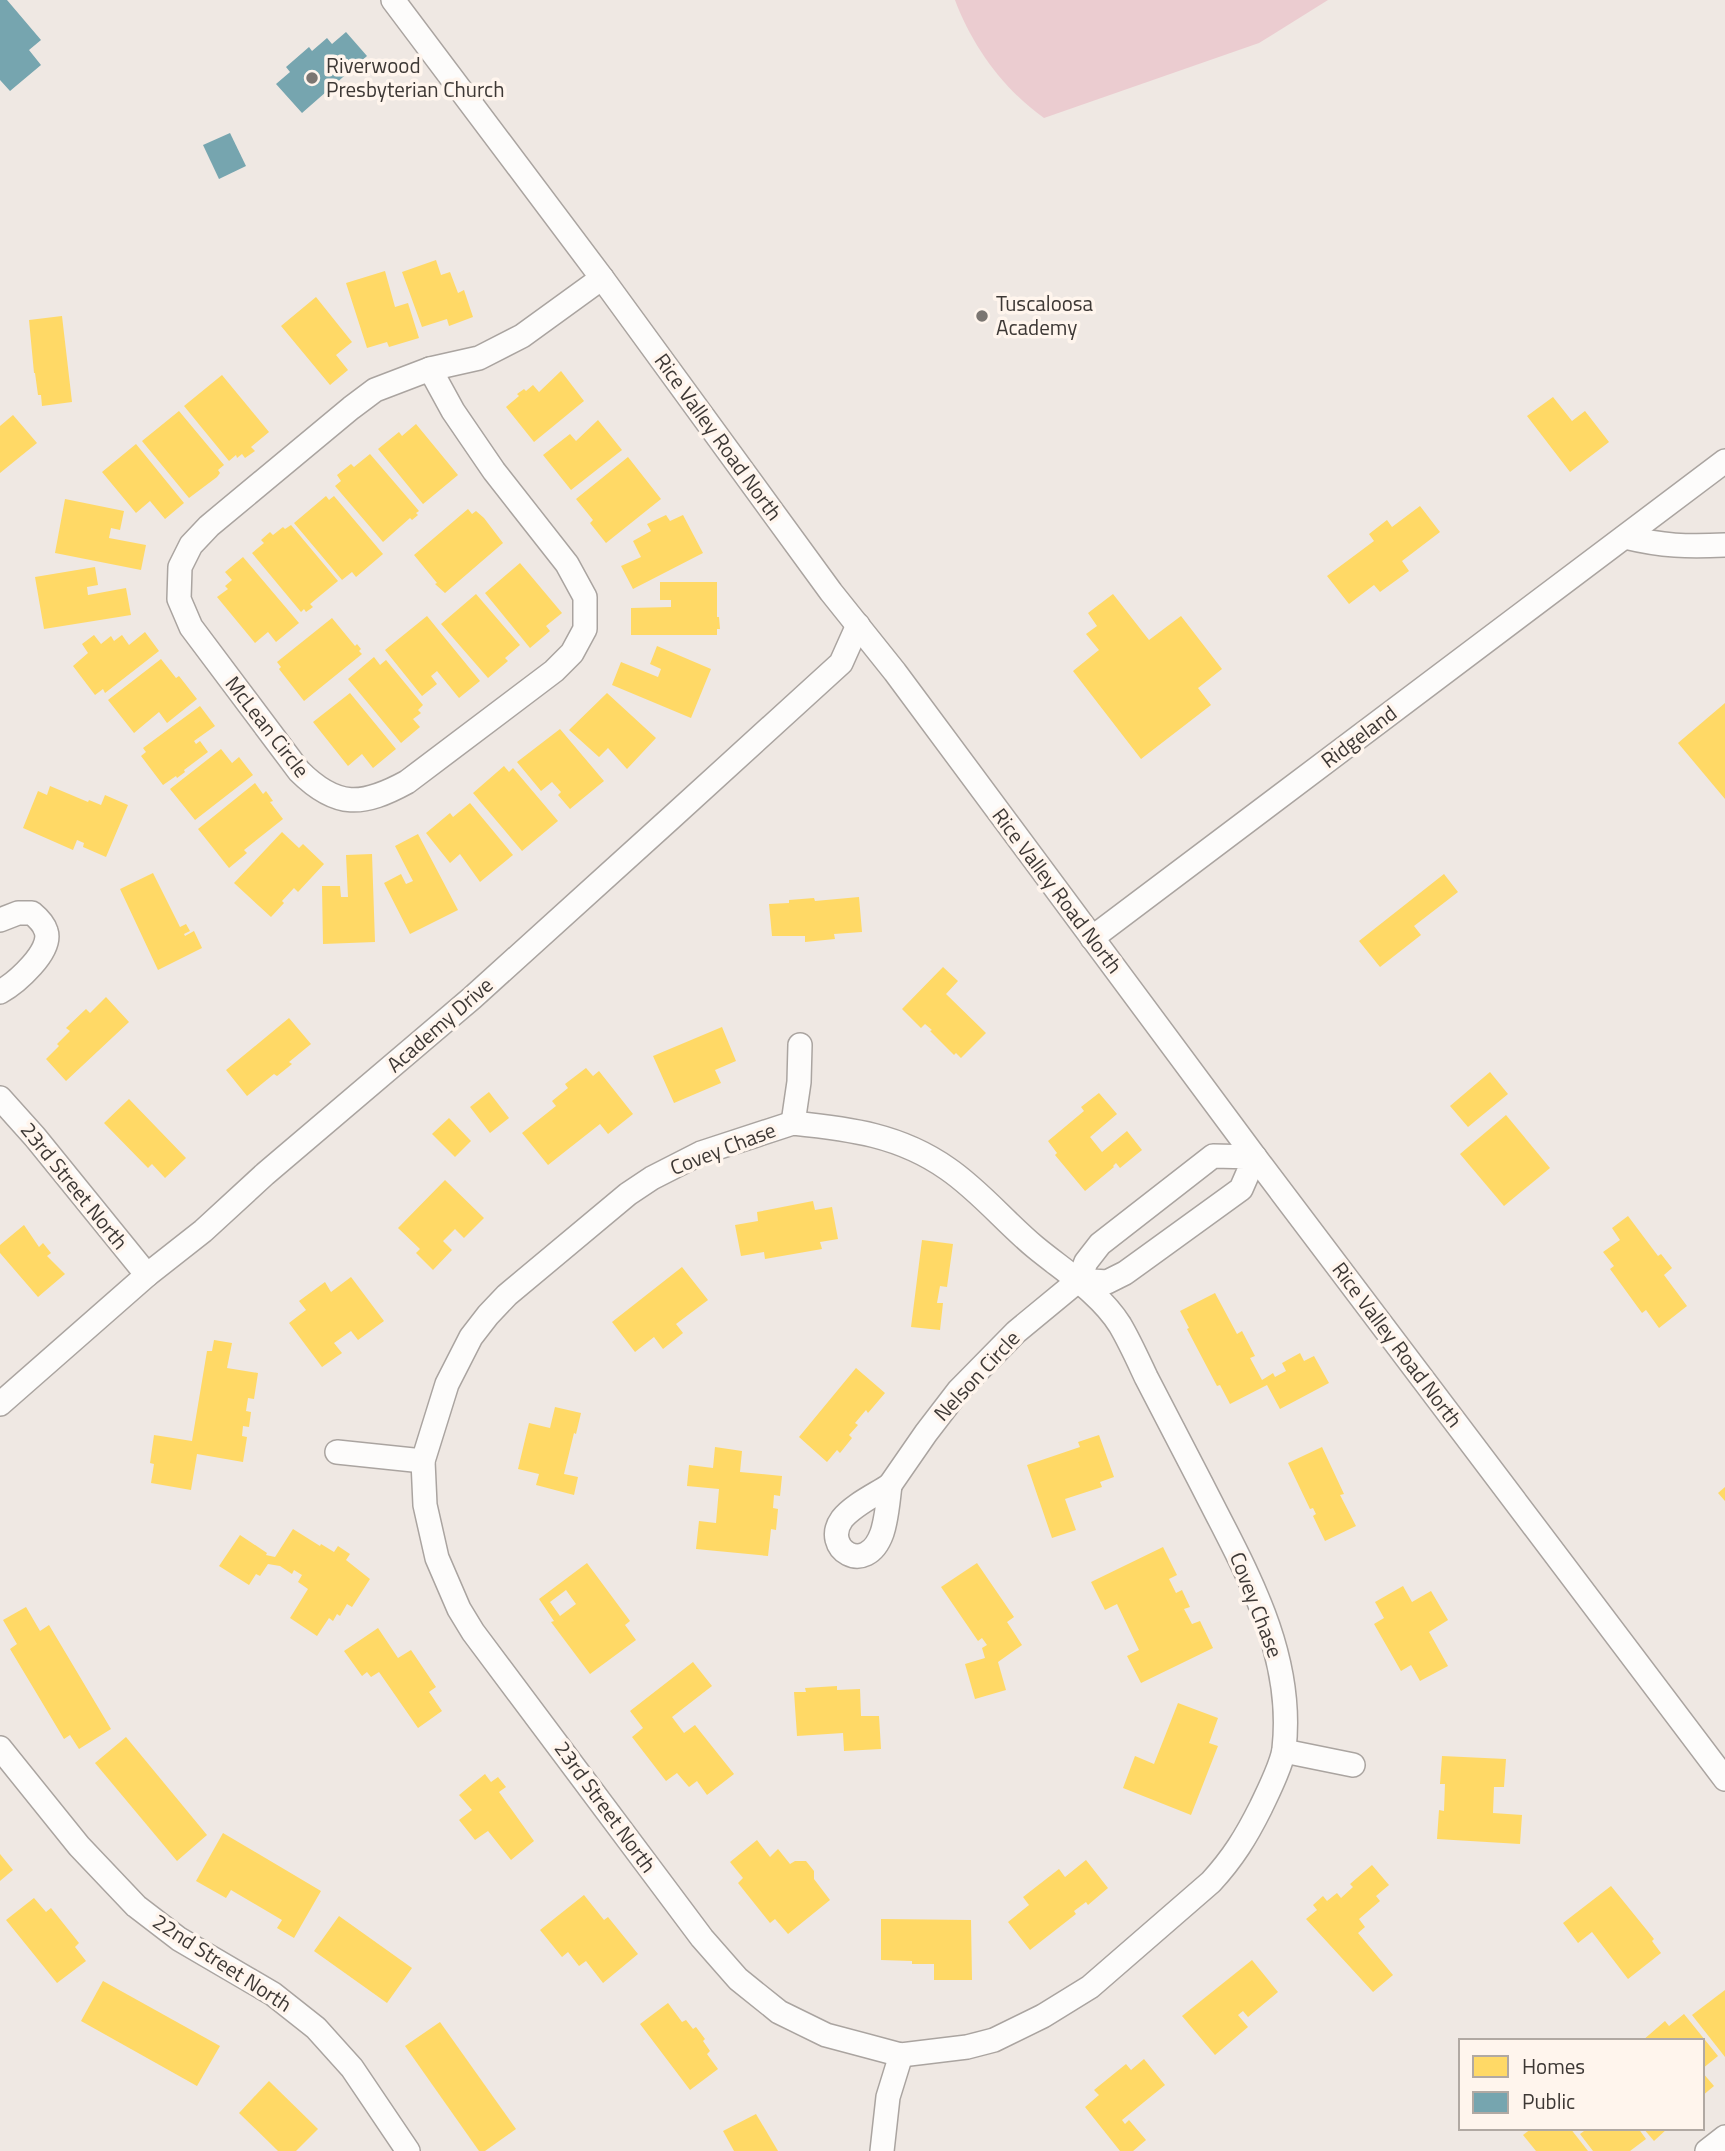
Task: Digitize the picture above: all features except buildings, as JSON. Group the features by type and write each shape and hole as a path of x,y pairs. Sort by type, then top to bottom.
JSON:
{"street":[{"name":"Rice Valley Road North","path":"393,0 602,278 831,592 895,672 1255,1157 1725,1779"},
{"name":"McLean Circle","path":"430,369 453,411 494,471 567,564 585,597 585,629 572,653 554,671 407,782 382,796 359,801 337,799 316,788 299,771 191,627 179,599 180,567 191,545 209,526 375,390 430,369 479,358 522,336 602,278"},
{"name":"Ridgeland","path":"1093,938 1725,461"},
{"path":"1625,537 1658,545 1725,545"},
{"name":"Academy Drive","path":"0,1404 472,998 841,663 858,625"},
{"path":"0,920 18,913 32,913 47,933 47,942 31,968 0,992"},
{"path":"793,1123 799,1082 800,1045"},
{"name":"23rd Street North","path":"0,1098 147,1275"},
{"name":"Covey Chase","path":"423,1461 458,1359 488,1315 508,1295 628,1194 652,1178 701,1153 793,1123 854,1129 878,1135 926,1156 949,1170 1034,1246 1079,1280 1119,1324 1251,1582 1271,1632 1284,1688 1284,1751 1245,1840 1229,1862 1211,1882 1090,1987 1043,2016 994,2040 967,2047 901,2055"},
{"path":"1213,1157 1255,1157 1241,1189 1125,1273 1107,1282 1079,1280 1086,1262 1100,1244 1213,1157"},
{"name":"Nelson Circle","path":"891,1485 959,1390 1016,1332 1079,1280"},
{"path":"337,1452 423,1461"},
{"name":"23rd Street North","path":"423,1461 425,1505 437,1559 459,1609 702,1938 738,1979 779,2012 826,2035 901,2055"},
{"name":"22nd Street North","path":"0,1748 79,1846 136,1906 179,1939 274,1994 316,2028 352,2068 408,2151"},
{"path":"1284,1751 1353,1765"},
{"path":"882,2151 888,2097 901,2055"},
{"path":"1707,2151 1725,2137"}],"shaded area":[{"path":"955,0 1328,0 1259,43 1044,118 1029,107 991,66 970,34"}],"place":[{"name":"Riverwood Presbyterian Church","path":"312,78"},
{"name":"Tuscaloosa Academy","path":"982,316"}]}
